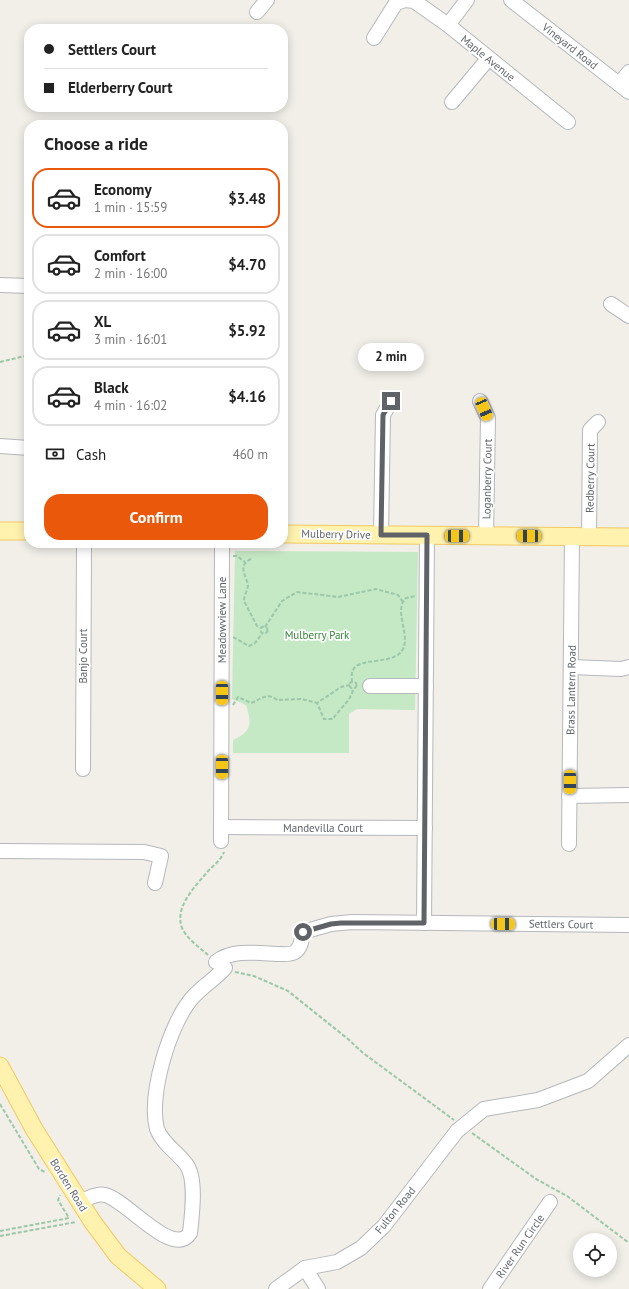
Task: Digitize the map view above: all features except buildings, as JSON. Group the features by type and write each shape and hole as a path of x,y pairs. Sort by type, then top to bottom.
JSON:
{"main road":[{"path":"0,531 24,531"},
{"name":"Mulberry Drive","path":"288,534 629,537"},
{"name":"Borden Road","path":"0,1066 34,1129 79,1202 118,1256 157,1289"}],"street":[{"path":"257,12 267,0"},
{"path":"374,38 396,3 405,0"},
{"name":"Maple Avenue","path":"405,0 414,1 448,25 488,59 568,122"},
{"path":"448,25 467,0"},
{"name":"Vineyard Road","path":"518,2 624,88"},
{"path":"452,102 488,59"},
{"path":"624,88 629,72"},
{"path":"0,285 24,286"},
{"path":"611,304 629,316"},
{"name":"Loganberry Court","path":"480,400 488,418 486,536"},
{"path":"381,535 383,415 391,401"},
{"name":"Redberry Court","path":"580,537 590,430 598,422"},
{"path":"0,446 24,448"},
{"path":"424,923 427,535"},
{"name":"Brass Lantern Road","path":"569,844 571,667 580,537"},
{"name":"Banjo Court","path":"83,769 84,548"},
{"name":"Meadowview Lane","path":"222,548 223,838"},
{"path":"571,667 621,669 629,667"},
{"path":"370,686 426,686"},
{"path":"569,796 629,795"},
{"name":"Mandevilla Court","path":"223,838 425,828"},
{"path":"0,851 144,852 161,856 155,883"},
{"name":"Settlers Court","path":"220,965 231,954 288,954 296,952 300,947 303,932 331,924 424,923 629,925"},
{"path":"79,1202 99,1195 105,1195 123,1204 170,1239 181,1240 187,1238 190,1233 192,1188 190,1174 187,1165 161,1137 157,1128 156,1115 160,1068 164,1054 180,1016 192,998 220,965"},
{"name":"Fulton Road","path":"276,1289 305,1268 337,1262 361,1248 384,1226 459,1128 484,1109 538,1100 588,1081 629,1046"},
{"name":"River Run Circle","path":"490,1289 550,1202"},
{"path":"305,1268 318,1289"}],"path":[{"path":"0,362 24,356"},
{"path":"251,559 245,562 243,566 243,572 248,584 244,601 248,610 261,628 262,634"},
{"path":"222,708 233,705 238,698 251,703 266,695 272,696 277,700 302,699 317,703 341,687 350,685 352,682 352,672 356,666 394,659 406,646 402,622 403,602 398,595 376,590 338,597 297,592 282,600 265,627 261,628"},
{"path":"222,637 238,639 249,646 255,643 262,634 267,632 265,627"},
{"path":"317,703 324,719 333,719 350,698 356,685 352,682"},
{"path":"350,685 353,689"},
{"path":"223,838 223,855 190,892 184,903 180,916 182,928 190,939 220,965 254,976 288,991 348,1039 363,1053 459,1128 536,1179 567,1196 629,1243"},
{"path":"0,1104 39,1169 46,1172"},
{"path":"0,1231 69,1218 58,1200 60,1195"},
{"path":"0,1236 76,1222"}],"green space":[{"name":"Mulberry Park","path":"235,551 418,552 415,710 357,709 349,714 349,753 233,753 233,740 244,734 250,722 246,705 232,699"}],"route":[{"path":"303,932 331,924 352,922 424,923 427,535 381,535 383,415 391,401"}]}
